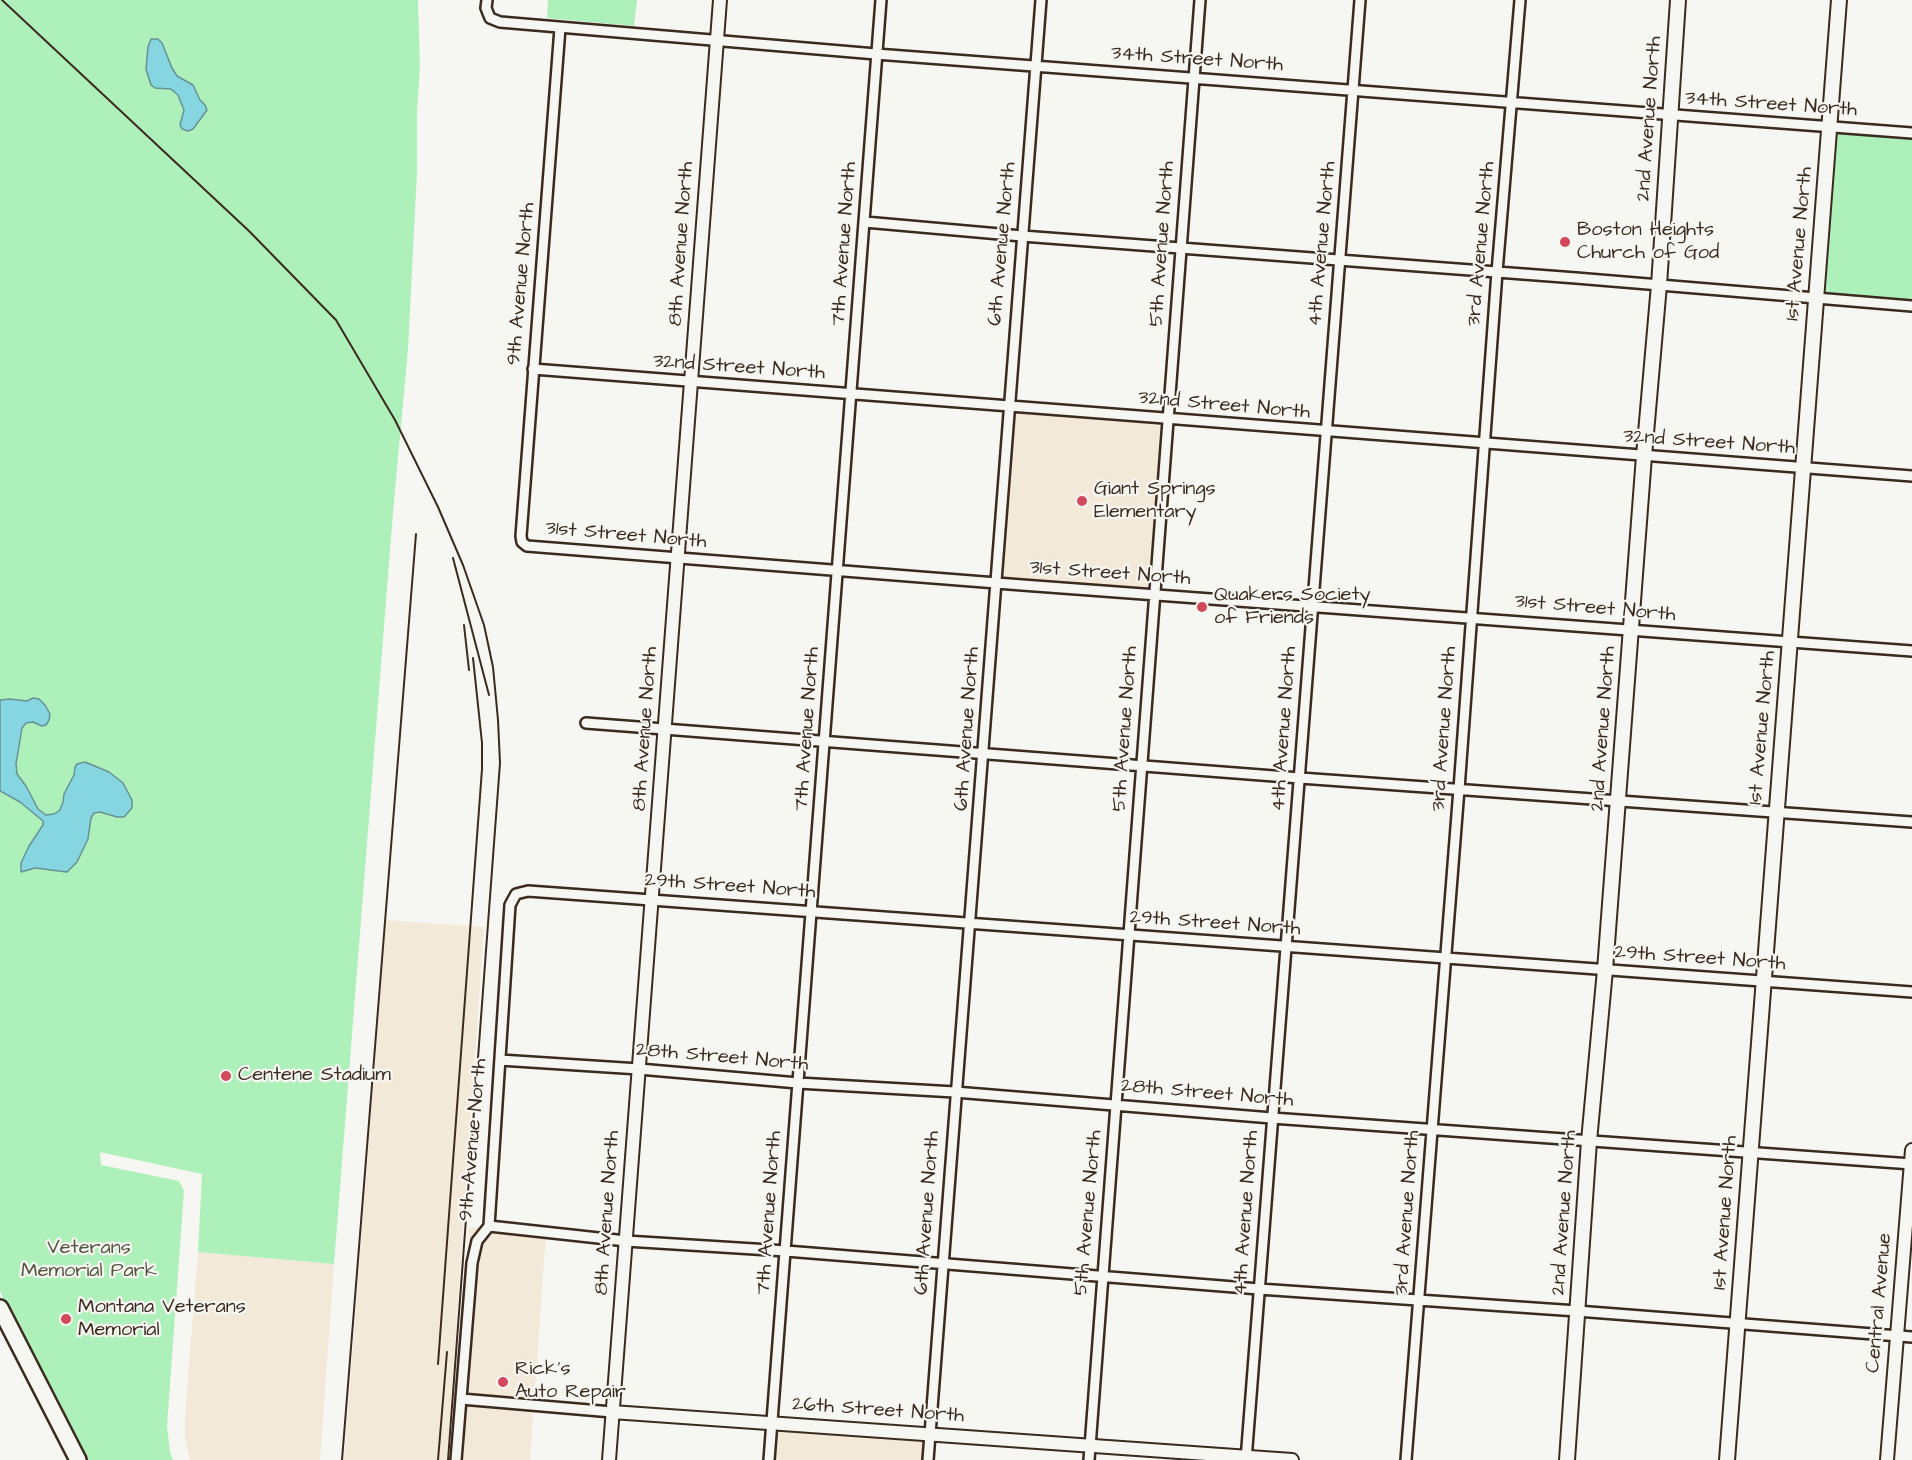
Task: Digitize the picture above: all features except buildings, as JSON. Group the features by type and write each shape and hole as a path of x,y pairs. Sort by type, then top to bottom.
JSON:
{"main road":[{"name":"2nd Avenue North","path":"1567,1460 1589,1141 1605,970 1659,285 1678,0"},
{"name":"1st Avenue North","path":"1727,1460 1839,0"},
{"path":"0,1308 78,1460"}],"street":[{"name":"8th Avenue North","path":"609,1460 720,0"},
{"name":"7th Avenue North","path":"769,1460 813,911 881,0"},
{"name":"6th Avenue North","path":"928,1460 1041,0"},
{"name":"5th Avenue North","path":"1089,1460 1101,1276 1200,0"},
{"name":"4th Avenue North","path":"1246,1458 1360,0"},
{"name":"3rd Avenue North","path":"1406,1460 1520,0"},
{"name":"34th Street North","path":"487,4 490,18 501,22 560,28 1669,116 1912,133"},
{"name":"9th Avenue North","path":"522,542 560,28"},
{"path":"865,222 1912,306"},
{"name":"32nd Street North","path":"533,369 1912,477"},
{"name":"31st Street North","path":"522,542 528,546 678,559 1912,651"},
{"path":"586,723 1912,822"},
{"name":"29th Street North","path":"516,894 528,891 653,899 1912,992"},
{"name":"9th Avenue North","path":"456,1460 472,1263 477,1241 489,1226 510,905 516,894"},
{"name":"28th Street North","path":"500,1060 1911,1164"},
{"name":"Central Avenue","path":"1887,1460 1912,1150"},
{"path":"489,1226 626,1240 1259,1290 1912,1336"},
{"name":"26th Street North","path":"460,1399 772,1424 1292,1460"}],"shaded area":[{"name":"Giant Springs Elementary","path":"1008,406 1168,419 1155,595 997,583"},
{"path":"386,920 484,927 447,1460 344,1460"},
{"path":"469,1227 546,1233 530,1460 456,1460"},
{"path":"198,1252 334,1264 320,1460 190,1460 185,1441 185,1415"},
{"path":"772,1424 930,1435 928,1460 769,1460"}],"green space":[{"name":"Veterans Memorial Park","path":"0,0 418,0 420,67 417,172 408,349 393,512 334,1264 198,1252 202,1174 100,1152 101,1165 179,1181 184,1191 167,1426 173,1460 87,1460 0,1291"},
{"path":"548,0 637,0 634,26 547,18"},
{"path":"1830,127 1912,133 1912,306 1815,297"}],"water":[{"path":"151,39 158,39 162,43 177,76 193,85 205,105 207,110 193,129 188,131 182,129 180,125 184,110 178,95 171,89 155,88 151,85 146,69"},
{"path":"33,698 39,699 45,705 50,714 49,720 46,725 42,726 33,722 26,723 22,728 16,764 17,774 38,809 46,815 60,810 75,767 85,762 109,772 123,783 132,800 132,808 124,817 94,813 88,839 77,862 67,872 35,868 21,872 21,863 43,825 43,821 20,802 0,791 0,700 27,701"}],"railway":[{"path":"2,0 249,231 336,320 395,420 438,507 463,565 484,625 493,667 500,763 448,1460"},
{"path":"342,1460 416,534"},
{"path":"453,558 489,695"},
{"path":"464,625 469,670"},
{"path":"438,1364 482,769 482,743 473,658"},
{"path":"438,1460 447,1352"}],"place":[{"name":"Boston Heights Church of God","path":"1565,242"},
{"name":"Giant Springs Elementary","path":"1082,501"},
{"name":"Quakers Society of Friends","path":"1202,607"},
{"name":"Centene Stadium","path":"226,1076"},
{"name":"Montana Veterans Memorial","path":"66,1319"},
{"name":"Rick's Auto Repair","path":"503,1382"}]}
